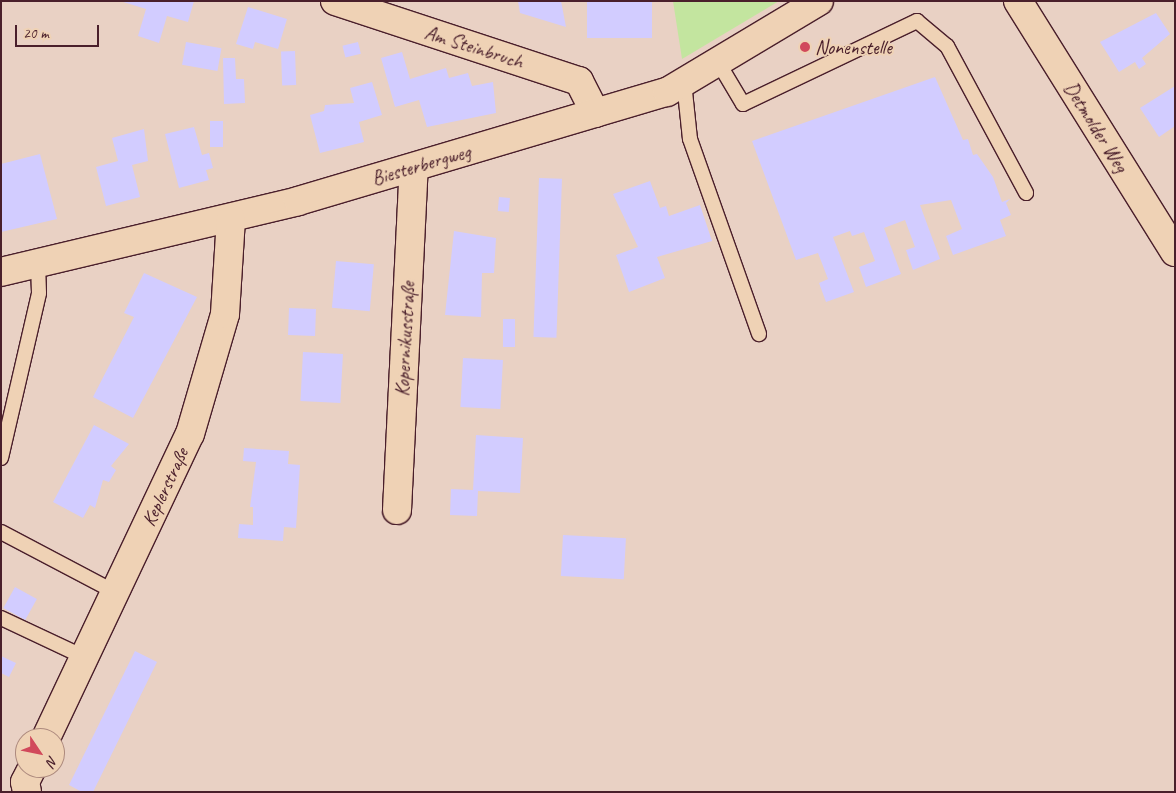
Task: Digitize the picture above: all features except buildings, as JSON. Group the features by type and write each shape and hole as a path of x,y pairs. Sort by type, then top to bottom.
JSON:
{"street":[{"name":"Am Steinbruch","path":"334,1 579,81 596,113"},
{"name":"Biesterbergweg","path":"1,272 231,219 414,168 596,113 684,82 819,1"},
{"name":"Detmolder Weg","path":"1018,1 1175,252"},
{"name":"Kopernikusstraße","path":"397,510 414,168"},
{"name":"Keplerstraße","path":"51,728 190,434 225,314 231,219"},
{"path":"27,778 25,782 27,792"}],"lane":[{"path":"718,62 743,104 917,21 947,46 1026,193"},
{"path":"684,82 690,139 758,334"},
{"path":"1,458 39,293 38,263"},
{"path":"1,532 116,592"},
{"path":"1,618 84,657"}],"green space":[{"path":"673,1 779,1 682,59"}],"place":[{"name":"Nonenstelle","path":"805,47"}]}
